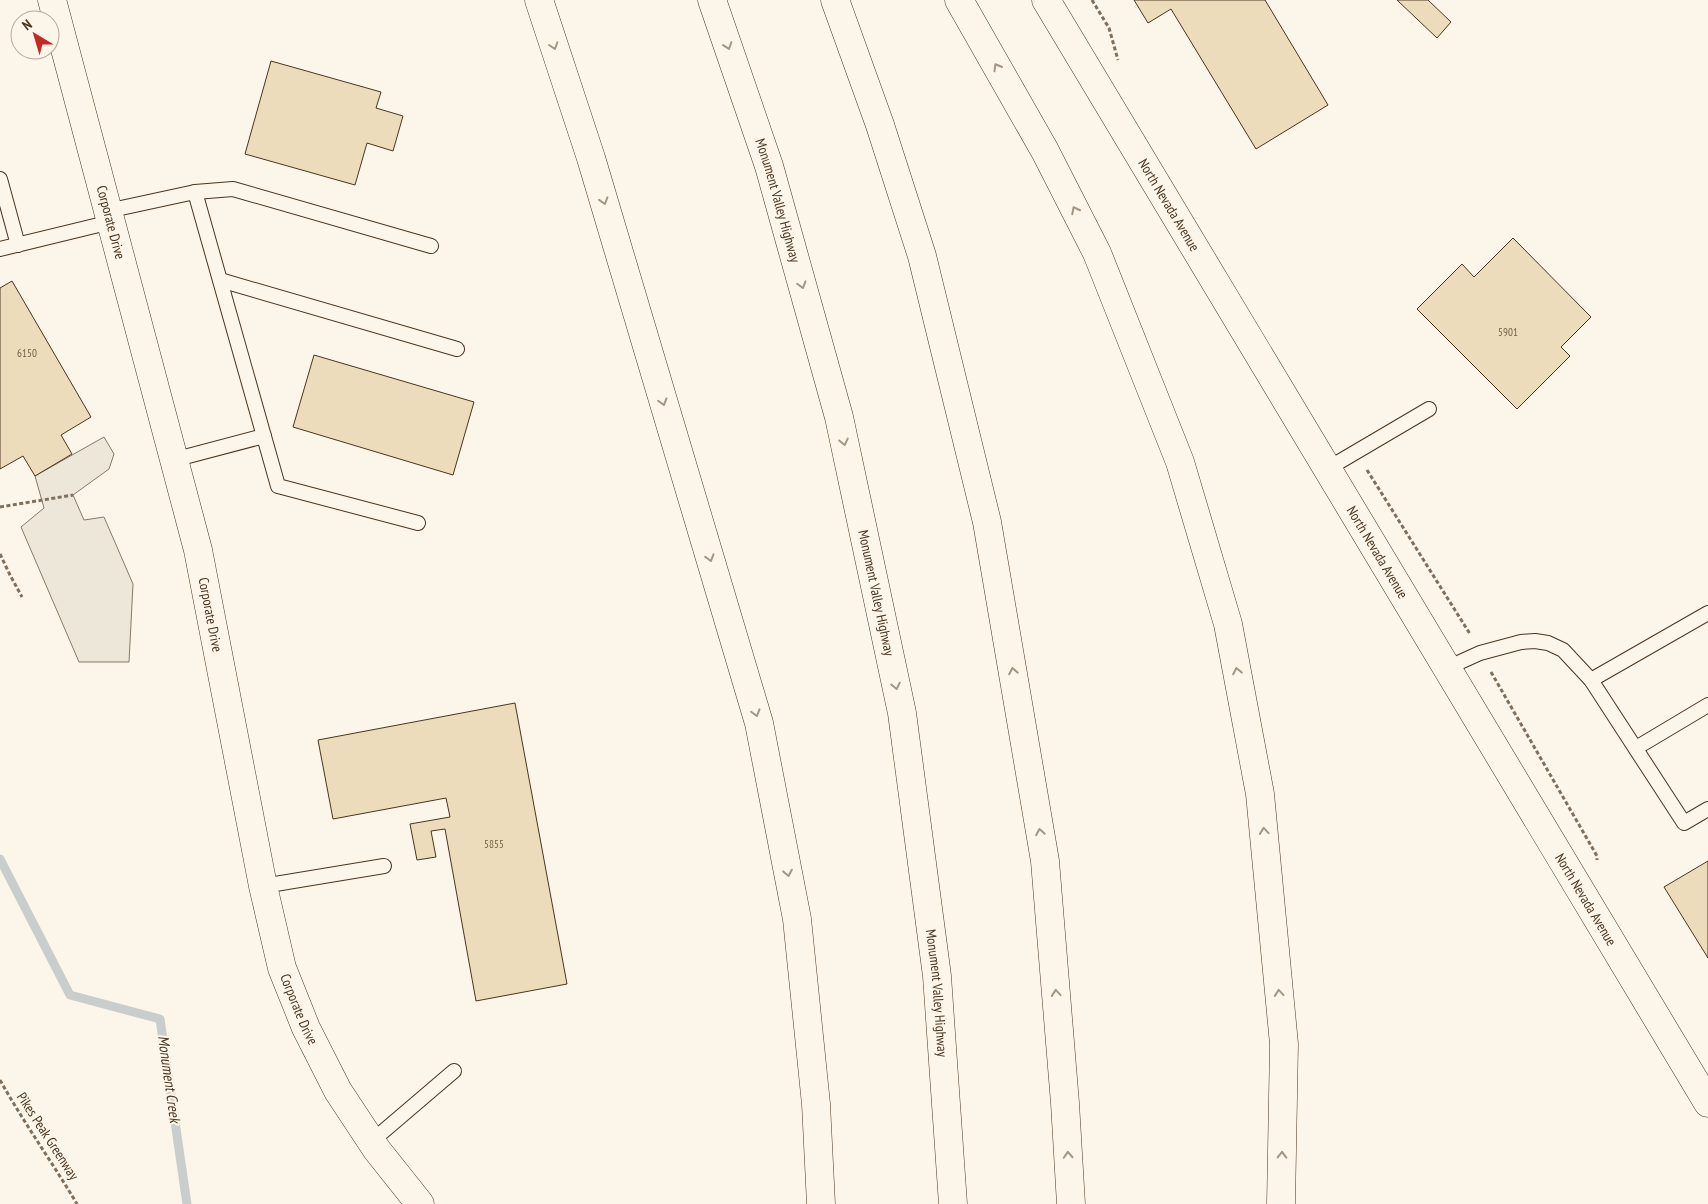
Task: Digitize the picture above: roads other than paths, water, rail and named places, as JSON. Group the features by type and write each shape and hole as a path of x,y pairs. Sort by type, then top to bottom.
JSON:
{"main road":[{"name":"Corporate Drive","path":"52,0 198,550 263,886 282,968 306,1028 338,1091 372,1141 420,1204"},
{"path":"539,0 594,167 759,723 797,919 816,1104 821,1204"},
{"name":"Monument Valley Highway","path":"712,0 769,166 839,417 902,713 937,976 953,1204"},
{"path":"834,0 880,125 922,256 987,522 1045,861 1065,1103 1071,1204"},
{"path":"959,0 1045,151 1096,253 1180,462 1228,624 1260,794 1283,1035 1281,1204"},
{"name":"North Nevada Avenue","path":"1046,0 1708,1103"}],"lane":[{"path":"0,179 18,245"},
{"path":"0,249 195,192 233,188 431,246"},
{"path":"195,192 278,486 418,523"},
{"path":"220,280 457,349"},
{"path":"1327,468 1428,409"},
{"path":"173,460 264,436"},
{"path":"1591,680 1708,613"},
{"path":"1447,668 1480,653 1521,642 1535,641 1548,643 1563,650 1591,680 1684,823 1708,809"},
{"path":"1636,748 1708,706"},
{"path":"263,886 384,866"},
{"path":"372,1141 454,1071"}],"waterway":[{"name":"Monument Creek","path":"0,859 70,995 160,1019 187,1204"}]}
